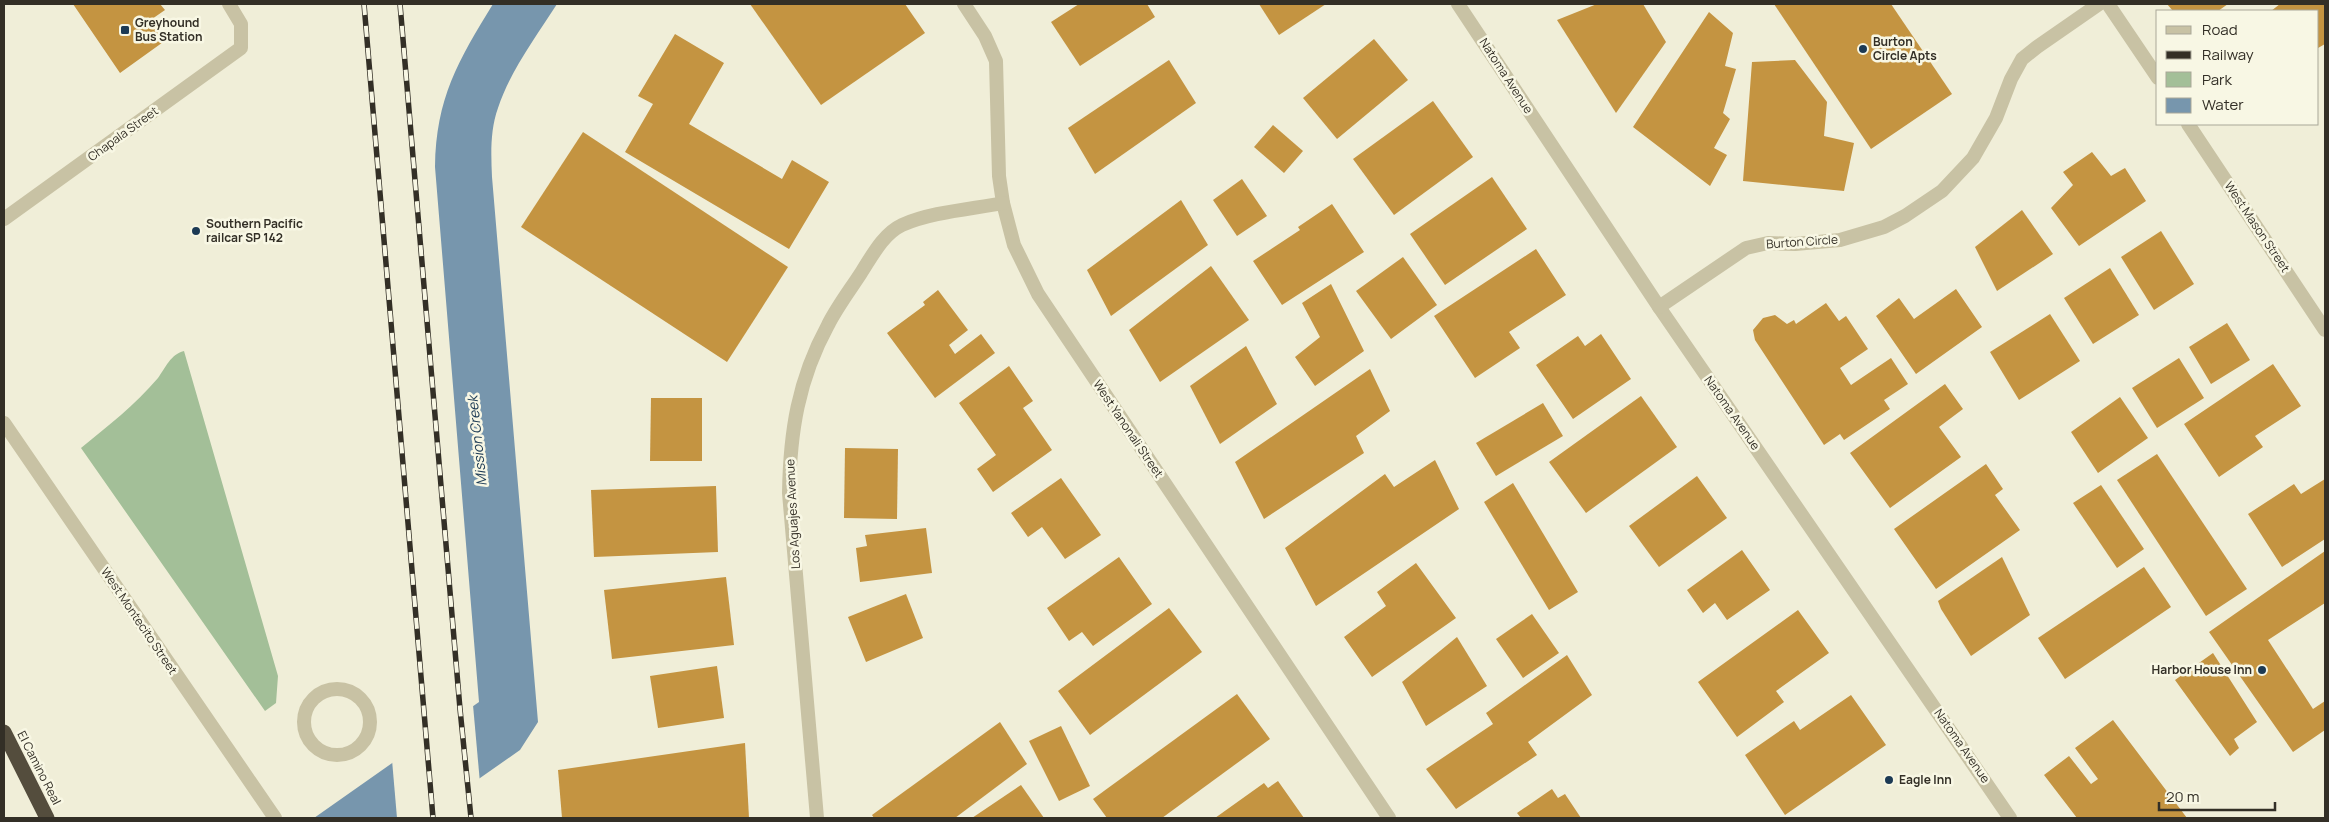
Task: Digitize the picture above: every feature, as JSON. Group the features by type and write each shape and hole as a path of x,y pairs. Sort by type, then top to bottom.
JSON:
{"highway":[{"name":"El Camino Real","path":"4,732 47,818"}],"street":[{"name":"Chapala Street","path":"4,220 241,48 241,24 229,4"},
{"name":"West Yanonali Street","path":"964,4 985,36 996,61 999,176 1003,203 1014,245 1038,294 1389,818"},
{"name":"Natoma Avenue","path":"1458,4 1659,307 2010,818"},
{"name":"Burton Circle","path":"1659,307 1746,248 1768,243 1795,244 1840,240 1884,226 1942,191 1973,158 1996,118 2011,79 2022,60 2037,46 2099,4"},
{"path":"2108,4 2156,75"},
{"name":"West Mason Street","path":"2189,125 2325,330"},
{"name":"Los Aguajes Avenue","path":"818,818 789,493 789,449 797,406 809,364 828,324 883,240 901,226 922,218 1003,203"},
{"name":"West Montecito Street","path":"4,423 275,818"},
{"path":"335,689 346,690 356,694 364,702 370,717 369,733 364,743 346,755 324,753 311,742 304,728 304,716 308,706 324,692 335,689"}],"green space":[{"path":"184,351 278,676 276,703 265,711 81,448 131,406 158,378 172,358"}],"water":[{"name":"Mission Creek","path":"493,4 557,4 524,54 503,94 495,116 491,151 538,722 520,750 423,818 314,818 479,702 435,167 436,143 440,120 451,81 469,44"}],"pier":[{"path":"473,705 480,783 427,818 397,818 392,760"}],"building":[{"name":"Greyhound Bus Station","path":"73,4 160,4 165,10 152,19 166,40 120,73"},
{"path":"750,4 905,4 925,33 821,105"},
{"path":"1079,4 1147,4 1155,17 1080,66 1051,22"},
{"path":"1259,4 1326,4 1279,35"},
{"path":"1597,4 1643,4 1666,42 1616,113 1557,20"},
{"name":"Burton Circle Apts","path":"1774,4 1891,4 1952,94 1871,149"},
{"path":"2167,4 2228,4 2219,10 2172,10"},
{"path":"2280,4 2325,4 2325,44 2319,47 2319,10 2272,10"},
{"path":"1709,12 1733,33 1725,66 1736,69 1723,113 1730,119 1714,148 1727,155 1710,186 1633,127"},
{"path":"675,34 724,63 689,124 782,179 792,160 829,182 789,249 625,152 653,104 638,96"},
{"path":"1374,39 1408,80 1337,139 1303,98"},
{"path":"1169,60 1196,103 1095,174 1068,128"},
{"path":"1795,60 1827,102 1824,136 1854,143 1844,191 1743,181 1752,62"},
{"path":"1433,101 1473,157 1394,215 1353,159"},
{"path":"1273,125 1303,151 1284,173 1254,147"},
{"path":"583,132 788,267 727,362 521,227"},
{"path":"2092,152 2111,176 2125,168 2146,201 2079,246 2051,208 2073,185 2063,172"},
{"path":"1492,177 1527,229 1445,285 1410,234"},
{"path":"1242,179 1267,216 1237,236 1213,200"},
{"path":"1181,200 1208,245 1111,316 1087,270"},
{"path":"1332,204 1364,252 1282,305 1253,261 1300,230 1298,227"},
{"path":"2022,210 2053,254 1997,291 1975,247"},
{"path":"2161,231 2194,284 2154,310 2121,257"},
{"path":"1536,249 1566,295 1509,332 1520,348 1475,378 1434,316"},
{"path":"1403,257 1437,305 1391,339 1356,291"},
{"path":"1211,266 1249,320 1160,382 1129,330"},
{"path":"2110,268 2139,315 2093,344 2064,298"},
{"path":"1331,284 1364,351 1315,386 1295,357 1320,337 1302,303"},
{"path":"1956,289 1982,327 1916,374 1876,316 1899,298 1914,319"},
{"path":"938,290 968,330 949,345 955,354 981,334 995,353 935,398 887,333 925,305 923,302"},
{"path":"1826,303 1839,321 1846,316 1868,349 1840,368 1851,385 1891,358 1908,384 1884,400 1890,409 1844,440 1840,434 1824,445 1755,340 1753,330 1763,318 1775,315 1787,324 1794,320 1796,324"},
{"path":"2050,314 2080,361 2019,400 1990,352"},
{"path":"2227,323 2250,360 2211,384 2189,347"},
{"path":"1601,334 1631,379 1573,419 1536,365 1578,336 1585,346"},
{"path":"1246,346 1277,404 1220,444 1190,386"},
{"path":"2179,358 2204,398 2157,428 2132,388"},
{"path":"2273,364 2301,406 2255,436 2263,447 2219,477 2184,424"},
{"path":"1009,366 1033,401 1023,408 1052,450 993,492 977,469 996,455 959,403"},
{"path":"1370,369 1390,411 1356,436 1364,453 1264,519 1235,462"},
{"path":"1945,384 1963,409 1939,427 1961,457 1890,508 1850,453"},
{"path":"1641,396 1677,447 1586,513 1549,462"},
{"path":"2120,397 2148,438 2098,473 2071,432"},
{"path":"651,398 702,398 702,461 650,461"},
{"path":"1543,403 1563,436 1496,476 1476,443"},
{"path":"845,448 898,449 897,519 844,518"},
{"path":"2157,454 2247,589 2206,616 2117,480"},
{"path":"1435,460 1459,509 1316,606 1285,548 1385,474 1394,487"},
{"path":"1986,464 2003,489 1995,495 2020,530 1936,589 1894,529"},
{"path":"1697,476 1727,518 1659,567 1629,526"},
{"path":"1061,478 1101,535 1065,559 1042,527 1028,537 1011,513"},
{"path":"2325,479 2325,539 2282,567 2248,514 2294,484 2301,494"},
{"path":"1513,483 1578,592 1549,610 1484,502"},
{"path":"2101,485 2144,549 2117,568 2073,503"},
{"path":"716,486 718,552 594,557 591,490"},
{"path":"926,528 932,573 860,582 856,548 867,546 865,535"},
{"path":"1742,550 1770,590 1727,620 1715,603 1703,613 1687,590"},
{"name":"Harbor House Inn","path":"2325,551 2325,603 2268,640 2313,709 2325,701 2325,730 2293,752 2209,632"},
{"path":"1119,557 1152,604 1093,646 1082,632 1069,641 1047,608"},
{"path":"2002,557 2030,615 1971,656 1941,609 1938,601"},
{"path":"1416,563 1456,618 1372,677 1344,637 1386,606 1377,592"},
{"path":"2144,567 2171,607 2065,679 2038,638"},
{"path":"726,577 734,645 612,659 604,590"},
{"path":"906,594 923,638 866,662 848,617"},
{"path":"1169,608 1202,652 1090,735 1058,691"},
{"path":"1798,610 1829,653 1776,691 1784,702 1737,737 1698,682"},
{"path":"1532,614 1559,653 1523,678 1496,639"},
{"path":"1457,637 1487,686 1426,726 1402,682"},
{"path":"2213,653 2257,722 2234,739 2239,748 2230,756 2175,680"},
{"path":"1567,655 1592,695 1528,742 1537,755 1456,809 1426,769 1493,724 1486,713"},
{"path":"717,666 724,718 658,728 650,676"},
{"path":"1237,694 1270,739 1162,818 1107,818 1093,799"},
{"path":"1851,695 1886,745 1785,815 1745,755 1794,721 1800,730"},
{"path":"2113,720 2187,818 2077,818 2044,775 2069,756 2091,784 2098,779 2075,748"},
{"path":"1000,722 1027,764 955,818 874,818 872,815"},
{"path":"1061,726 1090,786 1059,801 1029,741"},
{"path":"745,743 749,818 562,818 558,770"},
{"path":"1278,781 1304,818 1215,818 1264,783 1268,788"},
{"path":"1021,785 1044,818 972,818"},
{"path":"1552,789 1558,798 1565,794 1581,818 1521,818 1517,813"}],"railway":[{"path":"364,4 433,818"},
{"path":"400,4 471,818"}],"place":[{"name":"Greyhound Bus Station","path":"125,30"},
{"name":"Burton Circle Apts","path":"1863,49"},
{"name":"Southern Pacific railcar SP 142","path":"196,231"},
{"name":"Harbor House Inn","path":"2262,670"},
{"name":"Eagle Inn","path":"1889,780"}]}
